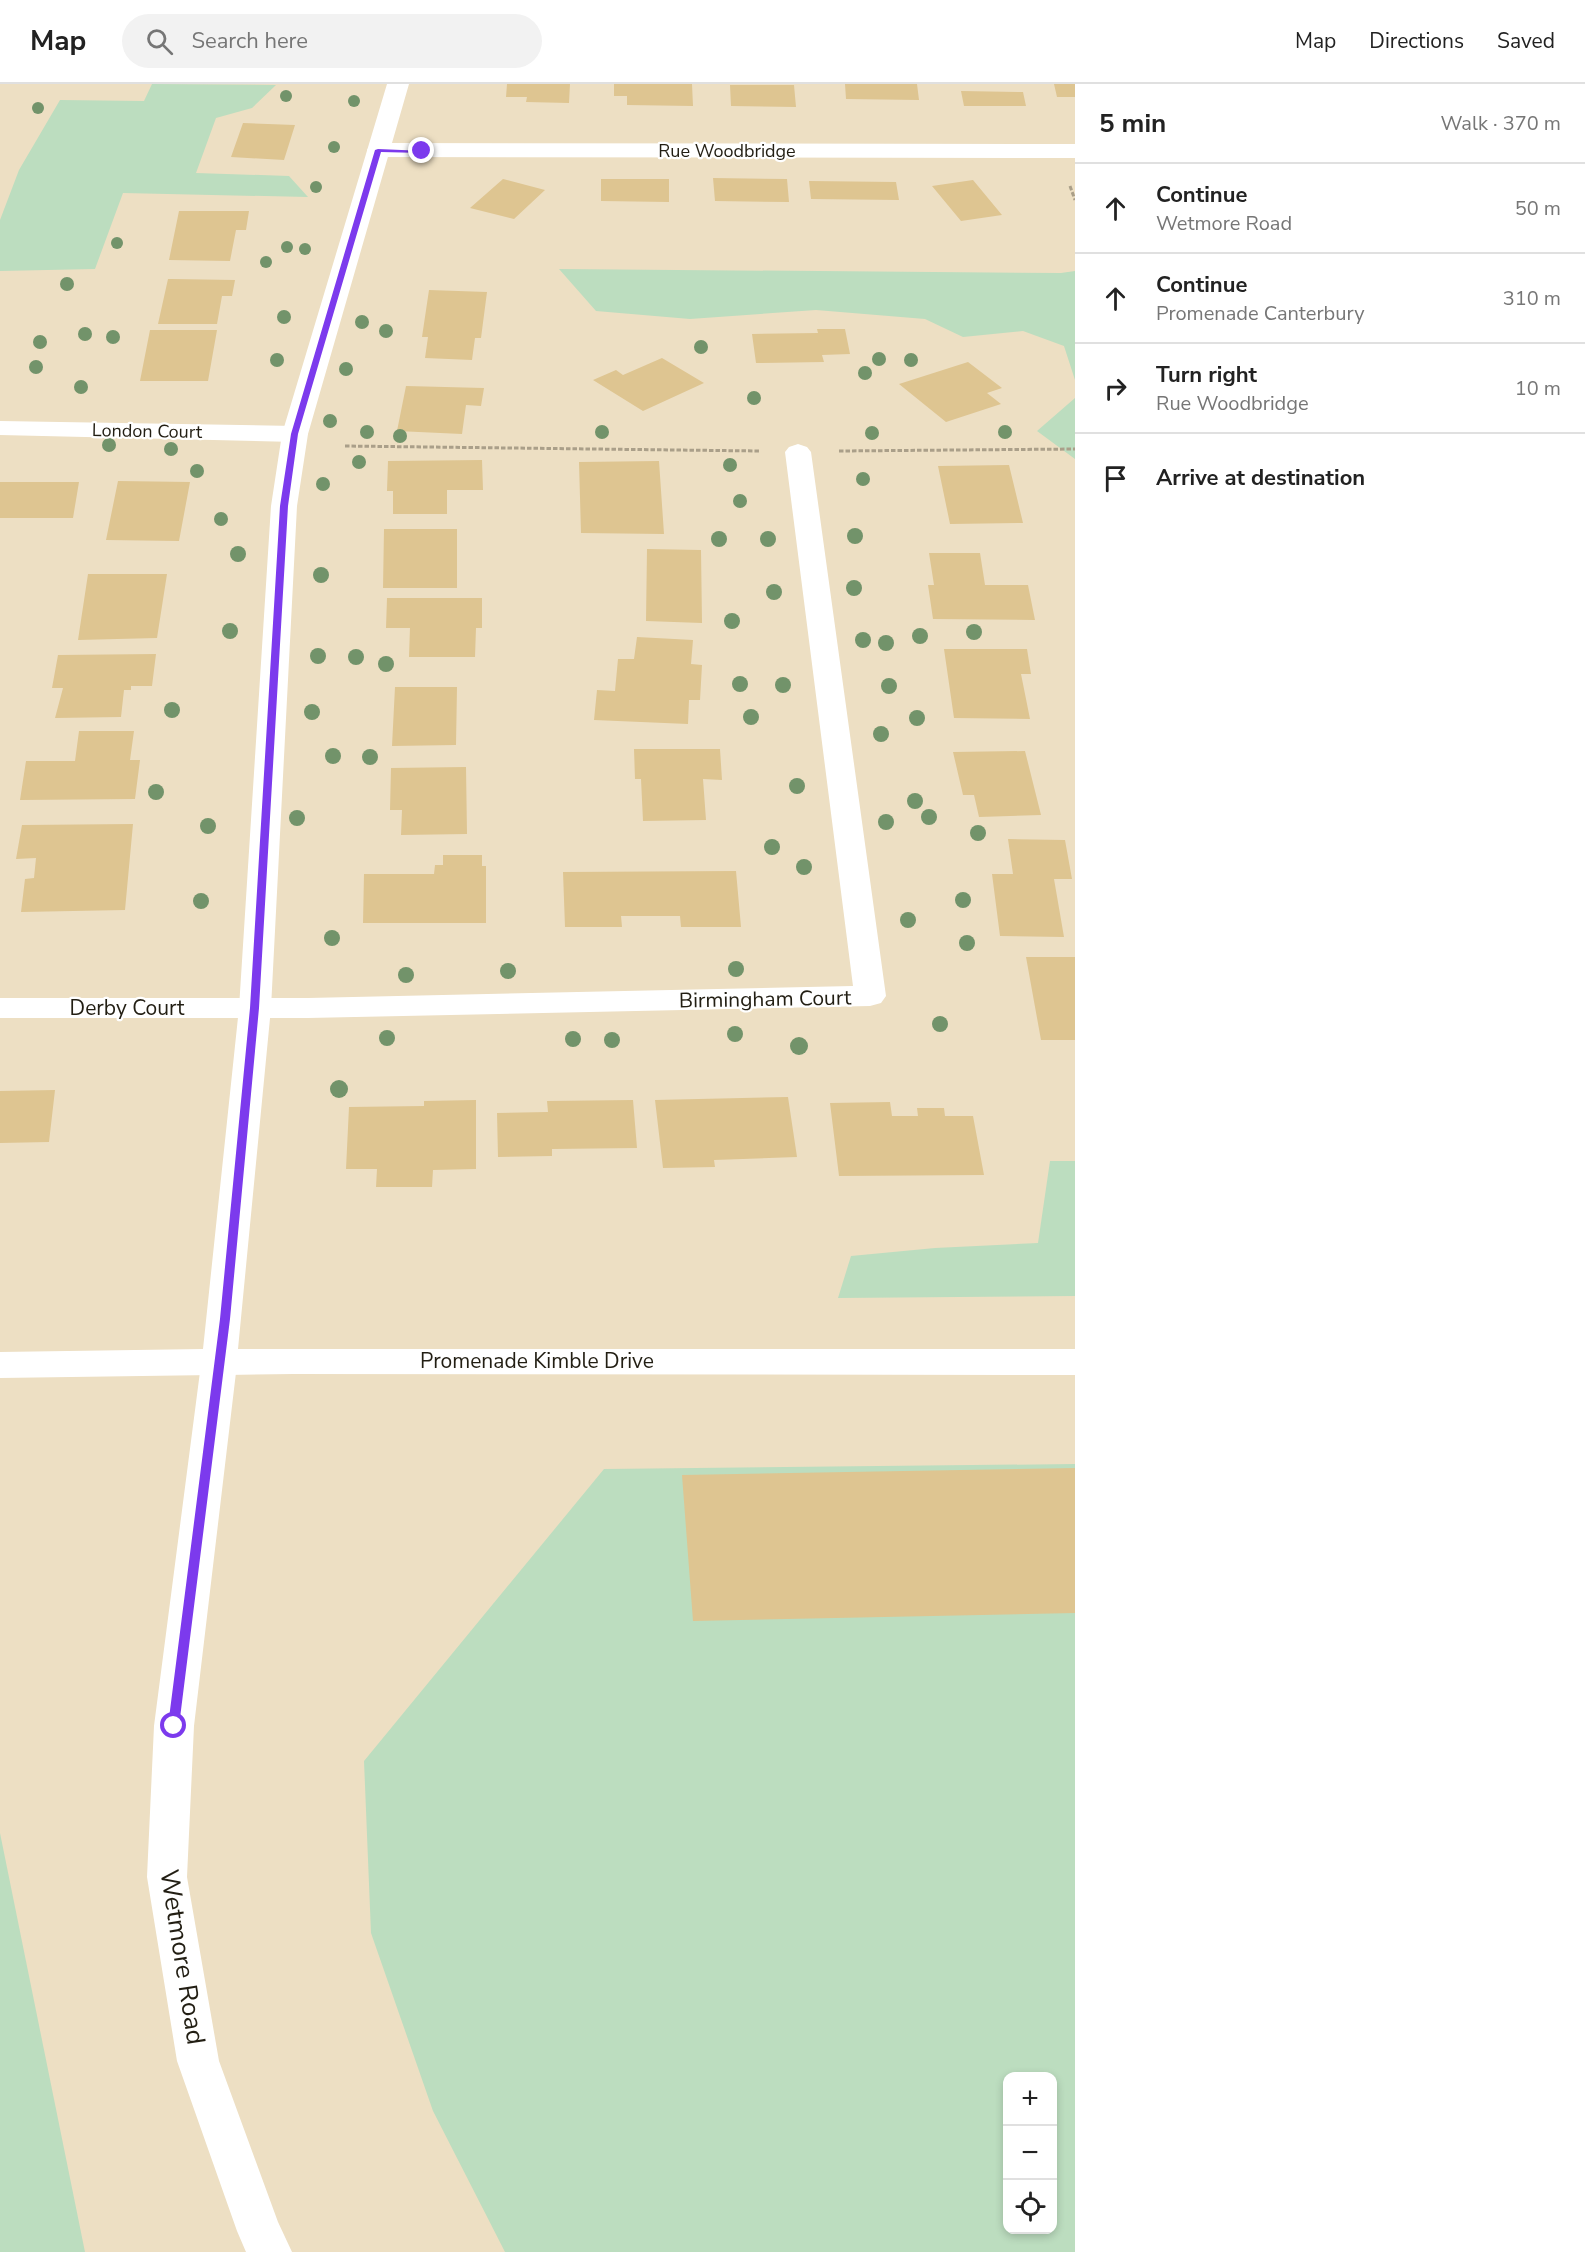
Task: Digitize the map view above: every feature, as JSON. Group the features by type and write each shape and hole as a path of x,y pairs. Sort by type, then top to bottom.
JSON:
{"street":[{"name":"Wetmore Road","path":"270,2252 259,2231 198,2061 167,1877 174,1726 219,1364 255,1008 284,506 295,434 398,84"},
{"name":"Rue Woodbridge","path":"378,150 1075,151"},
{"name":"London Court","path":"0,428 295,434"},
{"name":"Birmingham Court","path":"255,1008 870,996 798,452"},
{"name":"Derby Court","path":"0,1008 255,1008"},
{"name":"Promenade Kimble Drive","path":"0,1365 219,1364 293,1361 1075,1362"}],"path":[{"path":"345,446 798,452 1075,449"}],"green space":[{"path":"152,84 276,85 252,108 216,118 196,173 289,176 308,197 123,193 95,269 0,271 0,220 19,170 60,100 144,101"},
{"path":"559,269 1061,273 1075,271 1075,380 1064,346 1023,331 963,337 925,319 816,310 690,319 596,311"},
{"path":"1075,398 1075,459 1037,431"},
{"path":"1050,1161 1075,1161 1075,1296 838,1298 851,1256 935,1248 1038,1243"},
{"path":"1075,1464 1075,2252 505,2252 433,2111 371,1933 364,1761 604,1469"},
{"path":"0,1833 85,2252 0,2252"}],"building":[{"path":"507,84 570,84 569,103 526,102 527,97 506,97"},
{"path":"614,84 692,84 693,106 627,105 627,96 614,96"},
{"path":"845,84 917,84 919,100 846,99"},
{"path":"1054,84 1075,84 1075,97 1057,97"},
{"path":"730,85 794,85 796,107 731,106"},
{"path":"961,91 1023,92 1026,106 964,106"},
{"path":"243,123 295,125 284,160 231,157"},
{"path":"713,178 787,179 789,202 715,201"},
{"path":"503,179 545,190 514,219 470,208"},
{"path":"601,179 669,179 669,202 601,201"},
{"path":"973,180 1002,215 961,221 932,186"},
{"path":"809,181 896,182 899,200 811,199"},
{"path":"179,211 249,211 246,230 236,230 230,261 169,260"},
{"path":"168,279 235,280 232,296 222,296 217,324 158,324"},
{"path":"429,290 487,292 481,338 475,338 472,360 425,358 428,337 422,337"},
{"path":"817,329 845,329 850,354 822,355 824,362 756,363 752,334 818,333"},
{"path":"150,330 217,330 208,381 140,381"},
{"path":"662,358 704,383 643,411 593,380 616,370 623,375"},
{"path":"968,362 1002,388 987,393 1001,404 946,422 899,384"},
{"path":"406,386 484,388 481,406 466,405 462,434 397,431"},
{"path":"482,460 483,490 447,490 447,514 393,514 393,491 387,491 388,461"},
{"path":"659,461 664,534 581,533 579,462"},
{"path":"1009,465 1023,523 950,524 938,466"},
{"path":"118,481 190,482 179,541 106,540"},
{"path":"0,482 79,482 73,518 0,518"},
{"path":"384,529 457,529 457,588 383,588"},
{"path":"647,549 701,550 702,623 646,621"},
{"path":"929,553 980,553 985,585 1028,585 1035,620 933,619 928,585 934,585"},
{"path":"88,574 167,574 157,638 78,640"},
{"path":"387,598 482,598 482,628 476,628 475,657 409,657 410,628 386,628"},
{"path":"637,637 693,640 691,664 702,665 700,700 689,700 688,724 594,720 597,690 615,691 618,659 634,659"},
{"path":"944,649 1027,649 1031,674 1021,674 1030,719 954,718"},
{"path":"156,654 152,686 131,686 131,690 124,690 121,717 55,718 63,688 52,688 58,655"},
{"path":"395,687 457,687 456,745 392,746"},
{"path":"79,731 134,731 130,760 140,760 135,799 20,800 26,761 75,761"},
{"path":"634,749 720,749 722,780 703,779 706,820 643,821 641,779 635,779"},
{"path":"1025,751 1041,815 979,817 974,795 963,795 953,752"},
{"path":"466,767 467,834 401,835 402,810 390,810 391,768"},
{"path":"133,824 125,910 21,912 25,879 34,878 36,858 16,859 22,825"},
{"path":"1008,839 1065,840 1072,879 1054,879 1064,937 1000,936 992,874 1013,874"},
{"path":"443,855 482,855 482,866 486,866 486,923 363,923 364,874 434,874 435,865 443,865"},
{"path":"736,871 741,927 681,927 680,916 621,916 622,927 565,927 563,872"},
{"path":"1026,957 1075,957 1075,1040 1041,1040"},
{"path":"55,1090 49,1142 0,1143 0,1091"},
{"path":"788,1097 797,1157 714,1160 715,1167 663,1168 655,1100"},
{"path":"476,1100 476,1169 433,1170 432,1187 376,1187 377,1169 346,1169 349,1107 424,1106 424,1101"},
{"path":"633,1100 637,1148 552,1149 552,1156 498,1157 497,1113 548,1112 547,1101"},
{"path":"890,1102 892,1116 918,1116 917,1108 944,1108 945,1116 973,1116 984,1175 839,1176 830,1103"},
{"path":"1075,1468 1075,1613 693,1621 682,1475"}],"route":[{"path":"174,1726 225,1319 255,1008 284,506 292,452 295,434 378,150 422,151"}]}
